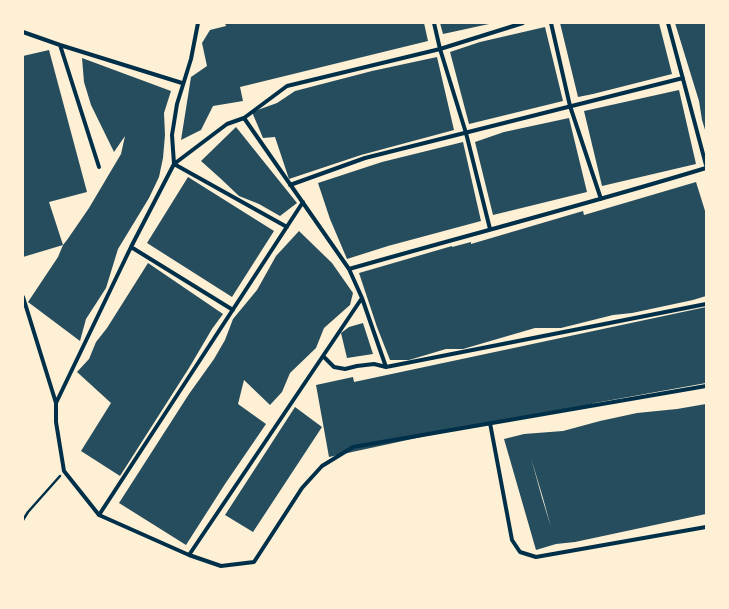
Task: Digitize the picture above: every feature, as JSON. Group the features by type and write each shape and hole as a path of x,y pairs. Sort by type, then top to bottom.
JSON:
{"street":[{"path":"174,164 172,135 177,104 191,59 198,23"},
{"path":"434,23 440,49 466,133 490,229"},
{"path":"56,403 131,247 174,164 228,124 244,118 287,86 440,49 523,23"},
{"path":"551,23 570,106 601,199"},
{"path":"349,269 601,199 706,166 668,23"},
{"path":"23,32 182,84"},
{"path":"60,45 99,167"},
{"path":"290,185 365,158 683,78"},
{"path":"244,118 349,269 362,298 386,367"},
{"path":"174,164 287,227"},
{"path":"99,515 303,202"},
{"path":"131,247 233,310"},
{"path":"23,298 56,403 56,422 64,472 99,515 189,555 221,566 254,562 302,488 322,466 353,447 706,386"},
{"path":"189,555 362,298"},
{"path":"323,356 334,367 345,370 357,366 374,364 386,367 706,304"},
{"path":"490,423 512,540 520,552 536,558 706,527"}],"path":[{"path":"23,520 28,512 64,472"}],"building":[{"path":"225,23 424,23 428,41 240,87 243,101 213,106 201,130 181,140 191,77 207,66 202,43 210,30 226,26"},
{"path":"440,23 489,23 489,24 443,34"},
{"path":"560,23 659,23 672,74 578,97"},
{"path":"675,23 706,23 706,133 699,101"},
{"path":"545,27 563,101 469,124 450,52 480,42"},
{"path":"49,50 87,192 49,202 63,245 23,257 23,56"},
{"path":"437,57 454,130 361,155 289,179 275,137 263,138 252,112 277,103 295,91 372,71"},
{"path":"82,58 171,91 164,113 165,135 163,158 159,177 149,198 118,249 106,288 86,319 80,341 28,302 58,257 63,245 89,208 121,154 125,136 114,152 91,105 84,82"},
{"path":"679,90 696,164 602,186 584,111"},
{"path":"569,118 587,192 493,215 475,142 504,132"},
{"path":"236,127 297,203 280,216 259,204 239,196 201,161"},
{"path":"463,142 481,221 388,246 347,259 330,219 318,183 382,162"},
{"path":"188,177 274,231 232,297 147,243"},
{"path":"696,182 706,214 706,296 632,313 613,315 561,328 535,328 463,349 446,349 409,360 390,360 359,273 452,246 471,242 471,244 583,211 584,215"},
{"path":"299,231 332,263 353,293 350,305 324,328 316,348 290,373 282,392 270,405 244,380 238,404 266,424 186,545 119,503 189,394 214,359 225,340 233,319 257,290 276,256"},
{"path":"148,263 223,314 212,329 120,476 81,451 111,403 77,372 89,359 96,342 107,328"},
{"path":"706,307 706,383 426,436 329,457 316,385 353,377 354,382"},
{"path":"363,323 373,354 347,358 341,333 349,327"},
{"path":"706,404 706,514 575,542 556,544 536,550 504,439 524,434 563,431 637,413 677,409","holes":["531,458 543,498 551,527"]},
{"path":"295,407 322,427 253,532 225,515"}]}
